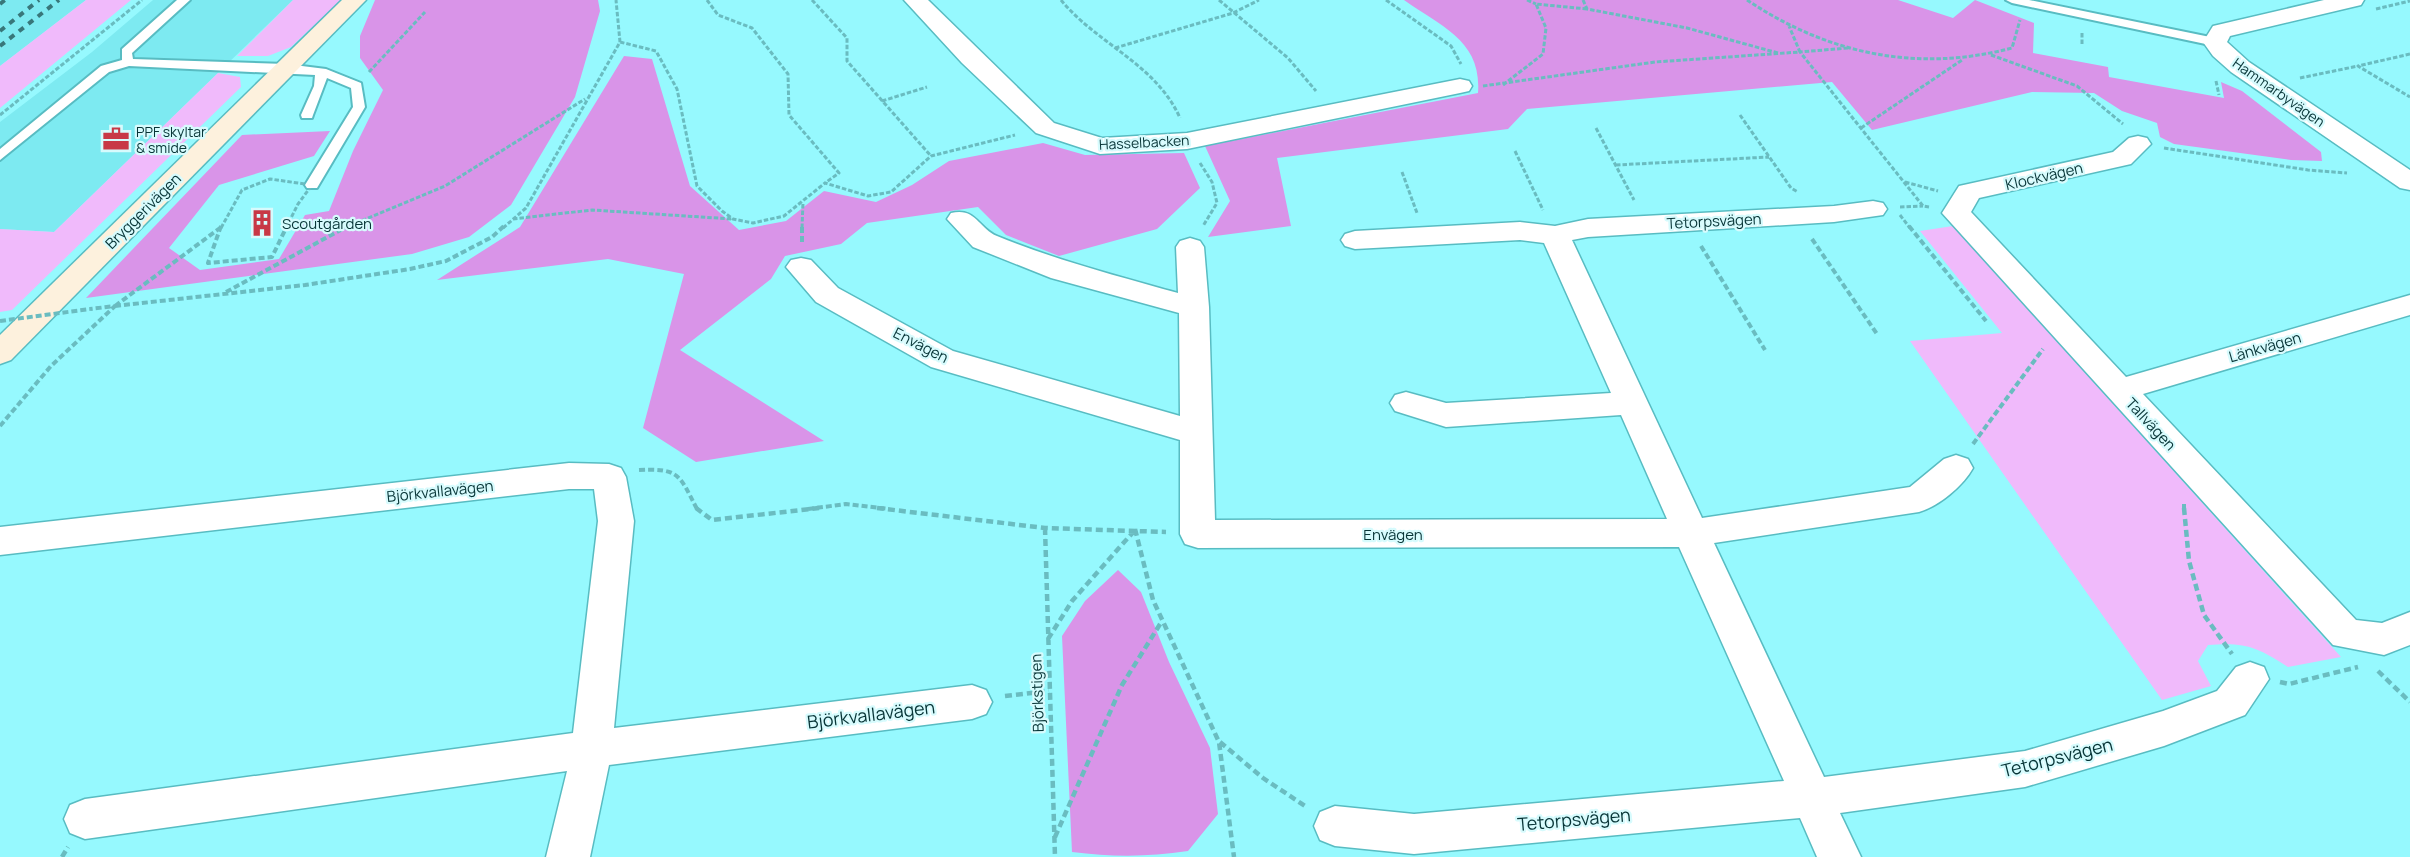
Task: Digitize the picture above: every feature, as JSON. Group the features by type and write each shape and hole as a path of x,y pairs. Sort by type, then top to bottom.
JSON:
{"street":[{"name":"Bryggerivägen","path":"0,353 355,0"},
{"name":"Hasselbacken","path":"915,0 971,58 1045,128 1100,146 1186,141 1321,112 1460,86"},
{"path":"2215,42 2221,31 2360,5"},
{"name":"Hammarbyvägen","path":"2215,42 2221,51 2240,67 2410,182"},
{"name":"Klockvägen","path":"1956,213 1970,192 2122,158 2138,144"},
{"name":"Tetorpsvägen","path":"1355,240 1520,231 1555,235 1588,228 1796,217 1884,208"},
{"name":"Tallvägen","path":"1956,213 2346,634 2384,639 2410,628"},
{"path":"961,219 983,241 1061,271 1194,307"},
{"path":"1555,235 1839,857"},
{"path":"1190,247 1194,307 1198,534"},
{"name":"Envägen","path":"801,267 827,295 942,359 1196,433"},
{"name":"Länkvägen","path":"2119,390 2410,305"},
{"path":"1406,403 1446,415 1631,403"},
{"path":"1690,533 1919,499 1956,468"},
{"name":"Björkvallavägen","path":"0,541 569,476 609,477"},
{"path":"568,857 592,749 616,521 609,477"},
{"name":"Envägen","path":"1198,534 1690,533"},
{"name":"Tetorpsvägen","path":"1335,826 1414,834 1812,798 2025,769 2163,728 2231,703 2250,679"},
{"name":"Björkvallavägen","path":"85,819 592,749 972,702"}],"lane":[{"path":"128,62 126,52 184,0"},
{"path":"2012,0 2215,42"},
{"path":"0,156 105,69 128,62 286,68 322,72 357,86 359,107 312,185"},
{"path":"308,115 320,86 322,72"}],"path":[{"path":"0,115 142,0"},
{"path":"0,321 305,285 446,261 492,237 526,208 620,42 616,0"},
{"path":"512,220 592,210 733,219 753,223 784,216 838,173 789,115 788,74 752,28 718,15 707,0"},
{"path":"812,0 847,38 847,61 931,156"},
{"path":"1061,0 1073,17 1160,84 1176,105 1186,141 1212,182 1216,203 1190,247"},
{"path":"1219,0 1299,68 1315,85 1321,112"},
{"path":"1114,48 1233,13 1259,0"},
{"path":"1386,0 1451,45 1465,71 1460,86 1503,85 1655,62 1852,48"},
{"path":"1527,0 1536,4 1587,9 1687,28 1781,54"},
{"path":"1583,0 1587,9"},
{"path":"1747,0 1789,26 1852,48 1911,59 1963,60 1991,55 2012,48 2020,16"},
{"path":"2360,5 2410,1"},
{"path":"1503,85 1543,54 1546,28 1536,4"},
{"path":"357,86 425,12"},
{"path":"1789,26 1800,52 1923,206 1956,213"},
{"path":"620,42 656,51 677,89 697,186 733,219"},
{"path":"2295,79 2410,54"},
{"path":"1991,55 2077,86 2124,125 2138,144 2308,170 2348,173"},
{"path":"1861,128 1963,60"},
{"path":"2358,66 2410,97"},
{"path":"882,101 927,87"},
{"path":"222,294 334,232 445,186 588,98"},
{"path":"1740,116 1791,188 1834,214"},
{"path":"825,183 868,195 891,192 931,156 1045,128"},
{"path":"1596,128 1647,225"},
{"path":"1515,151 1555,235"},
{"path":"1616,165 1657,165 1769,157"},
{"path":"1402,172 1425,236"},
{"path":"270,179 312,185 298,204 272,257 208,263 221,227 243,190 270,179"},
{"path":"801,267 803,201"},
{"path":"1884,208 1986,321"},
{"path":"1796,217 1877,334"},
{"path":"1687,223 1765,350"},
{"path":"0,426 51,366 115,306 221,227"},
{"path":"1956,468 2012,388 2060,327"},
{"path":"2180,455 2189,561 2204,615 2250,679 2289,684 2370,664"},
{"path":"609,477 641,470 666,469 684,482 697,509 712,520 846,504 1045,528 1198,534"},
{"name":"Björkstigen","path":"1045,528 1055,857"},
{"path":"1135,530 1153,600 1219,742 1234,857"},
{"path":"1047,640 1072,601 1135,530"},
{"path":"1054,839 1122,685 1162,620"},
{"path":"1025,693 1049,692"},
{"path":"1219,742 1263,778 1335,826"}],"shaded area":[{"path":"0,0 86,0 0,66"},
{"path":"86,0 131,0 0,108 0,66"},
{"path":"153,0 293,0 54,232 0,229 0,122 92,52"},
{"path":"293,0 341,0 291,47 268,56 237,56"},
{"path":"375,0 598,0 600,11 575,97 511,205 469,237 412,254 86,298 242,135 330,131 314,156 219,185 169,248 200,270 279,259 305,215 329,211 353,151 383,90 360,58 360,36"},
{"path":"1404,0 1898,0 1953,18 1975,0 2034,23 2033,53 2108,67 2109,77 2224,98 2221,82 2242,91 2321,152 2322,161 2291,160 2174,144 2160,137 2157,123 2122,111 2094,93 2032,92 1872,130 1832,82 1527,109 1508,129 1277,158 1291,226 1208,237 1230,201 1205,146 1478,93 1478,75 1466,48 1457,37"},
{"path":"624,56 652,59 690,186 739,230 786,221 824,191 876,202 912,185 949,161 1043,143 1085,155 1184,153 1200,188 1157,229 1059,256 1006,235 978,207 867,223 841,244 785,256 771,279 680,350 824,441 696,462 643,428 684,274 608,259 437,280 520,227"},
{"path":"218,73 240,77 241,87 12,310 0,312 0,229 54,232"},
{"path":"1953,226 2341,657 2288,667 2251,647 2232,644 2208,645 2198,661 2211,686 2162,700 1910,341 2002,333 1920,231"},
{"path":"1118,570 1141,592 1169,662 1210,748 1218,814 1188,851 1130,856 1072,852 1062,636 1085,601"}],"railway":[{"path":"0,4 5,0"},
{"path":"0,31 39,0"},
{"path":"0,46 59,0"}],"place":[{"name":"PPF skyltar & smide","path":"116,139"},
{"name":"Scoutgården","path":"262,223"}]}
